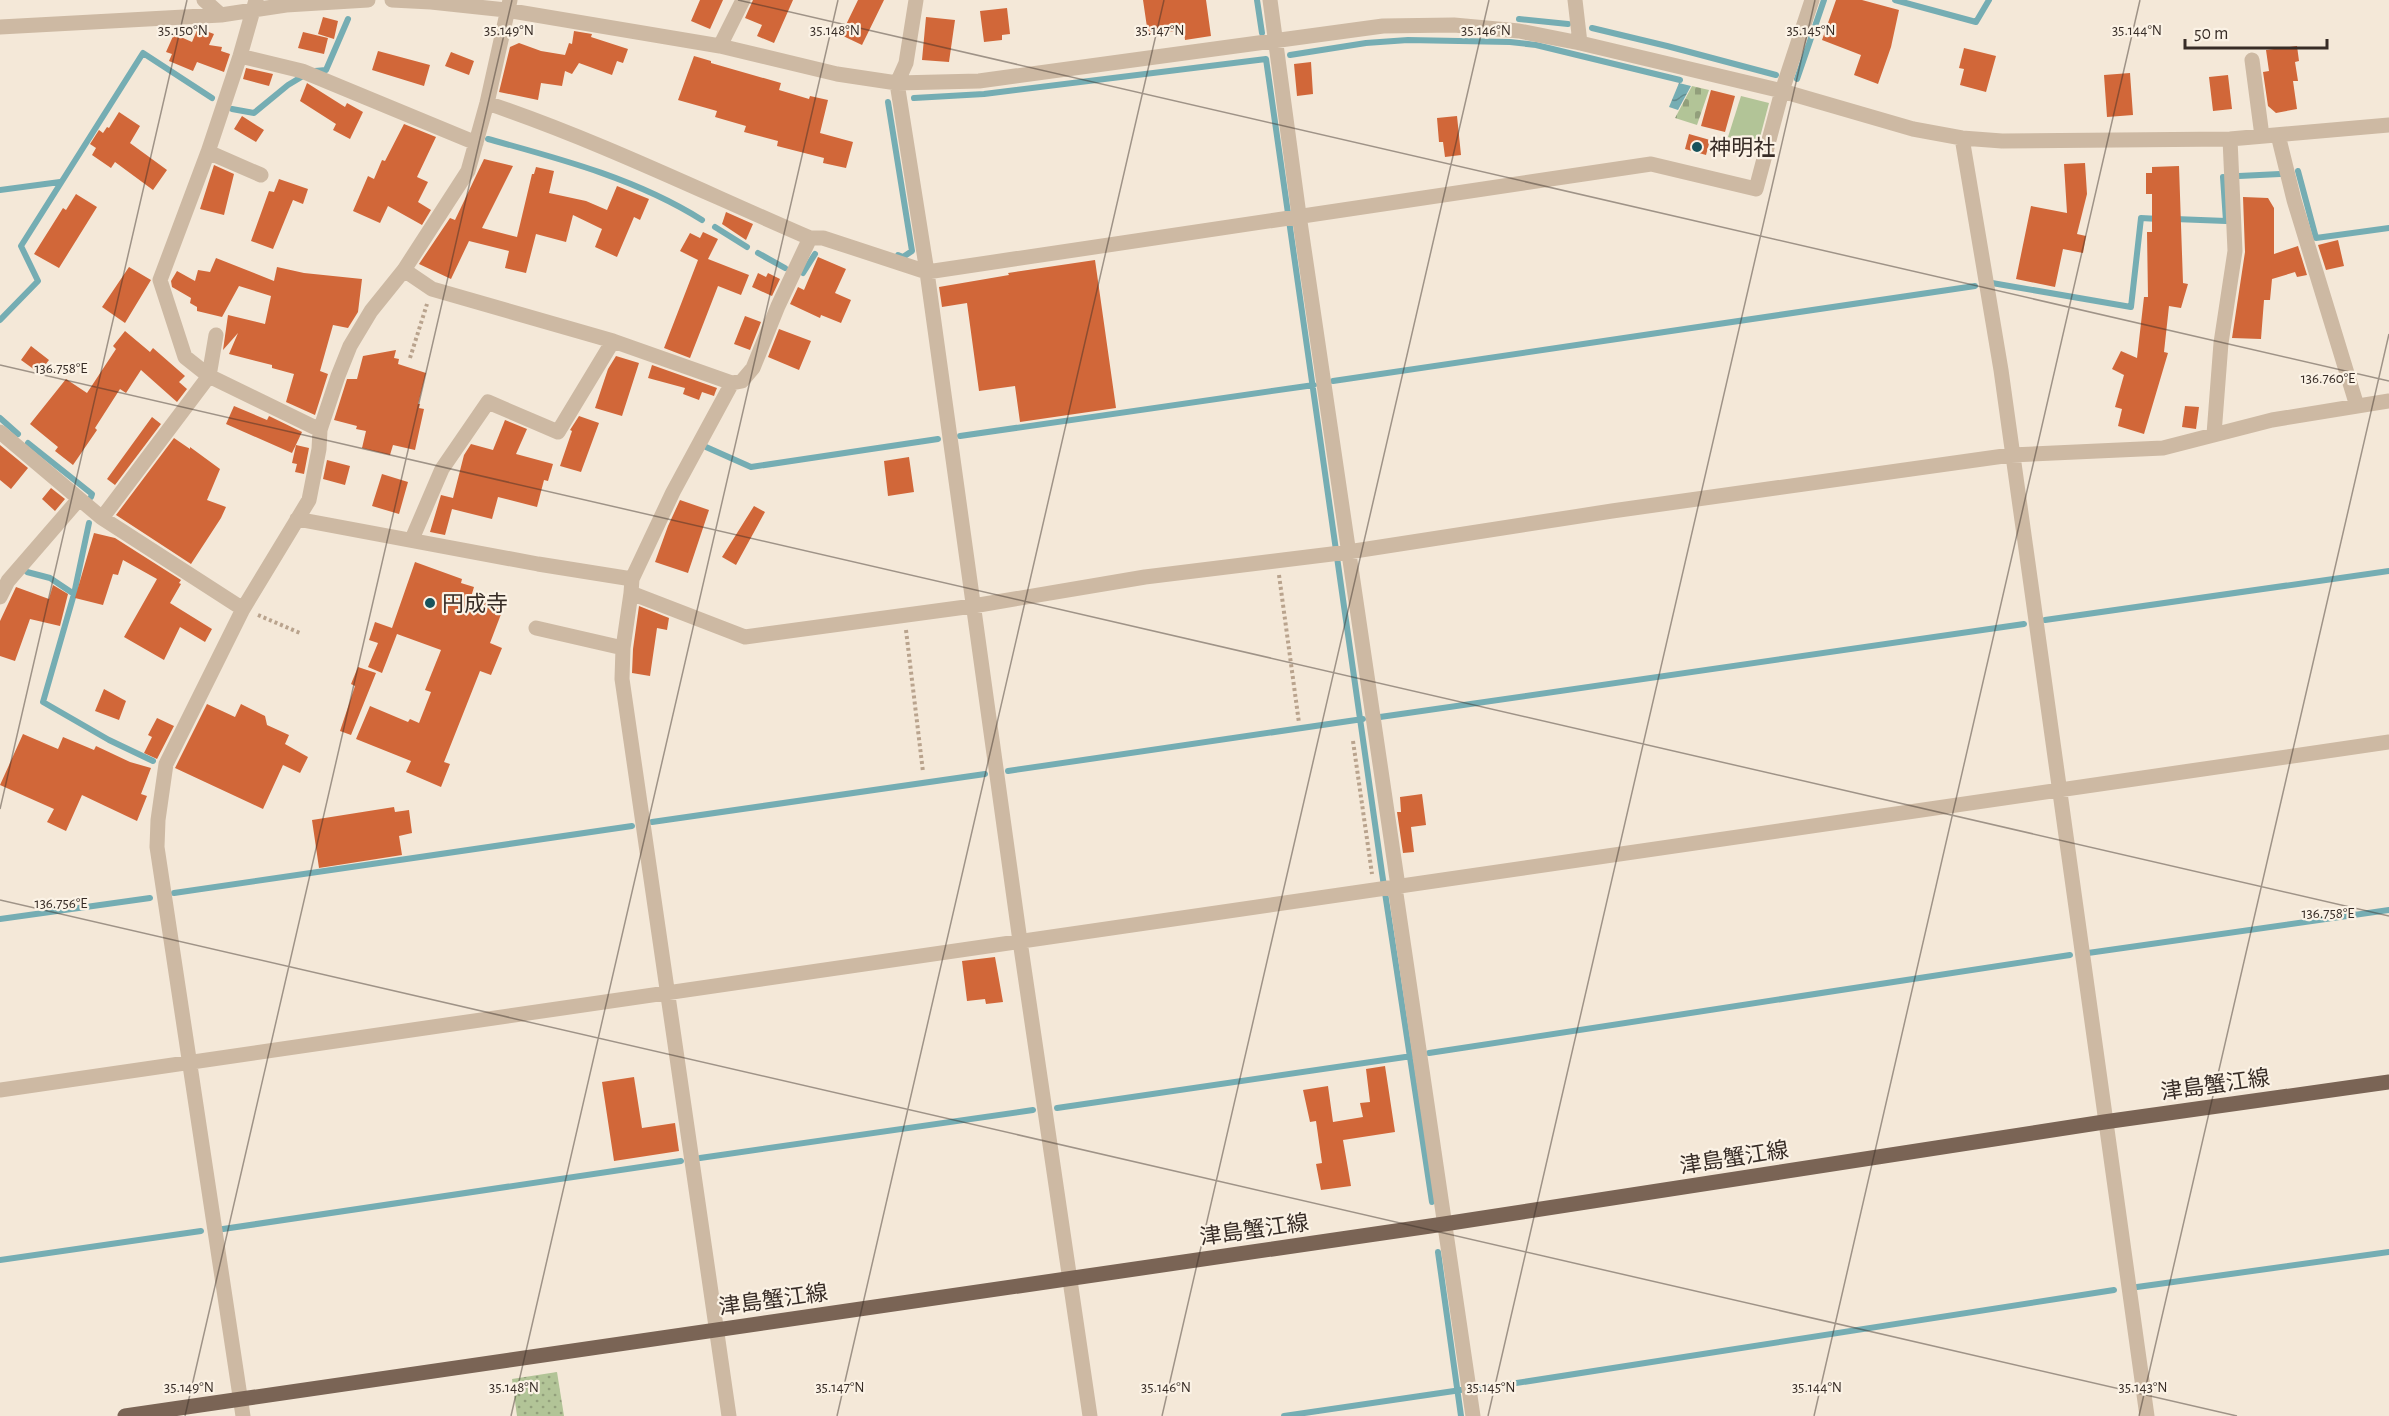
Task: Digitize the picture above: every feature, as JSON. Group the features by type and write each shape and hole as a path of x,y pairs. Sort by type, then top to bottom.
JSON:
{"main road":[{"name":"津島蟹江線","path":"124,1416 1444,1224 2104,1122 2389,1082"}],"street":[{"path":"204,0 221,15"},
{"path":"0,27 221,15 255,6 368,0"},
{"path":"392,0 508,5 720,46 837,74 897,83 979,81 1383,26 1454,25 1519,31 1581,43 1782,91 1913,129 1962,138 2002,141 2230,139 2389,125"},
{"path":"720,46 743,0"},
{"path":"916,0 906,63 897,83 927,272 1020,941 1090,1416"},
{"path":"1270,0 1348,552 1387,888 1444,1224 1473,1416"},
{"path":"1575,0 1581,43"},
{"path":"487,103 530,117 590,142 810,238 823,238 927,272 1651,164 1756,189 1782,91 1812,0"},
{"path":"243,1416 188,1062 158,847 158,820 166,764 243,609 309,500 319,449 320,430 350,346 371,311 404,270 468,171 487,103 508,5"},
{"path":"255,6 208,152 160,280 185,357 209,376 320,430"},
{"path":"240,56 302,71 476,143"},
{"path":"2252,60 2262,136"},
{"path":"2278,135 2294,200 2357,406"},
{"path":"1962,138 2001,370 2104,1122 2147,1416"},
{"path":"2214,434 2221,343 2235,250 2230,139"},
{"path":"208,152 261,175"},
{"path":"404,270 432,289 613,341 732,383 742,381 753,368 778,306 810,238"},
{"path":"102,518 209,376 216,336"},
{"path":"412,539 431,490 442,469 488,402 558,432 613,341"},
{"path":"729,1416 622,679 623,648 631,586 673,492 732,383"},
{"path":"297,519 538,564 631,586 745,638 973,606 1145,577 1348,552 1612,511 2011,455 2163,448 2272,420 2389,401"},
{"path":"0,432 102,518 243,609"},
{"path":"0,597 8,581 79,499"},
{"path":"536,627 623,648"},
{"path":"0,1090 2389,742"}],"path":[{"path":"410,358 432,289"},
{"path":"1277,562 1299,723"},
{"path":"243,609 300,633"},
{"path":"904,616 923,772"},
{"path":"1353,741 1387,888"}],"green space":[{"path":"1692,86 1709,90 1697,125 1675,118"},
{"path":"1741,96 1769,103 1758,145 1728,137"},
{"path":"557,1372 564,1416 517,1416 512,1379"}],"water":[{"path":"1679,83 1691,86 1678,110 1669,107"}],"building":[{"path":"700,0 723,0 710,29 691,21"},
{"path":"753,0 793,0 774,43 757,36 762,25 745,18"},
{"path":"858,0 884,0 862,45 841,35"},
{"path":"1143,0 1206,0 1211,36 1185,40 1184,30 1148,34"},
{"path":"1836,0 1862,0 1899,10 1891,47 1878,84 1854,75 1861,55 1822,40"},
{"path":"1007,8 1010,34 1002,35 1002,40 984,42 980,11"},
{"path":"323,17 338,21 334,39 318,34"},
{"path":"926,17 955,20 949,62 922,60"},
{"path":"198,28 214,34 209,45 222,47 221,51 230,54 224,72 197,62 193,71 169,61 172,54 166,52 174,34 192,42"},
{"path":"574,31 592,34 591,37 628,49 623,63 617,61 612,75 579,63 572,74 565,71 562,86 541,83 538,100 499,92 510,47 519,43 541,51 565,55 569,43 572,44"},
{"path":"303,32 328,38 324,54 298,48"},
{"path":"2297,46 2299,61 2295,62 2298,81 2293,81 2297,109 2276,113 2268,106 2263,72 2269,71 2266,50"},
{"path":"1964,48 1996,56 1986,92 1960,85 1964,69 1959,68"},
{"path":"378,51 430,65 424,86 372,70"},
{"path":"451,52 474,61 469,75 445,66"},
{"path":"694,56 781,83 779,90 809,99 810,96 828,100 820,133 853,142 846,168 823,163 824,158 777,146 778,141 744,132 746,126 715,117 717,111 678,100"},
{"path":"1311,62 1313,94 1297,96 1294,64"},
{"path":"246,68 273,74 269,86 243,79"},
{"path":"2130,73 2133,115 2107,117 2104,75"},
{"path":"2228,75 2232,109 2213,111 2209,77"},
{"path":"307,83 345,107 347,103 363,112 350,139 333,130 336,124 300,101"},
{"path":"1711,90 1735,96 1725,132 1701,126"},
{"path":"119,112 140,126 130,143 167,170 153,190 115,162 111,168 92,155 96,148 90,144 99,130 103,133 107,127 109,128"},
{"path":"242,116 264,130 256,142 234,129"},
{"path":"1457,116 1461,155 1445,157 1443,142 1439,142 1437,118"},
{"path":"404,124 436,137 417,177 428,182 418,202 431,210 422,225 388,206 380,223 353,211 368,176 374,179 382,160 385,161"},
{"path":"1689,134 1710,140 1706,155 1685,149"},
{"path":"484,159 513,166 482,228 517,237 532,174 536,167 554,171 549,193 586,201 607,210 617,186 649,199 640,220 634,217 617,257 595,247 602,229 573,215 566,242 536,234 526,273 505,268 509,251 469,241 451,279 419,264 450,218 455,220"},
{"path":"2085,163 2087,194 2077,234 2086,236 2083,253 2063,249 2055,287 2016,279 2031,206 2067,213 2064,164"},
{"path":"214,165 234,174 224,215 200,209"},
{"path":"2179,166 2183,283 2188,284 2181,308 2169,306 2164,352 2168,353 2144,434 2118,426 2122,409 2115,407 2124,375 2112,369 2121,351 2137,358 2144,297 2148,297 2147,232 2152,232 2152,194 2146,194 2146,173 2152,173 2152,167"},
{"path":"279,179 308,189 303,204 293,200 273,249 251,241 269,191 274,192"},
{"path":"76,194 97,207 59,268 34,254 63,208 66,210"},
{"path":"2243,197 2268,198 2274,208 2274,254 2298,246 2307,275 2297,277 2295,272 2272,279 2270,300 2264,300 2261,339 2232,338 2245,252"},
{"path":"726,212 753,224 746,240 722,224"},
{"path":"703,232 718,239 708,259 749,275 741,295 718,286 690,358 664,348 698,260 680,251 690,233 700,238"},
{"path":"2338,240 2344,266 2326,270 2318,245"},
{"path":"818,257 846,269 835,293 851,300 841,323 821,315 820,318 790,304 798,287 804,290"},
{"path":"216,258 274,281 277,267 304,273 362,279 358,312 348,328 333,325 320,371 328,374 315,415 286,402 294,374 272,368 272,365 229,354 238,333 223,350 228,315 265,324 271,296 239,286 222,317 197,311 197,307 190,303 191,298 172,287 171,281 177,271 195,281 198,270 210,272"},
{"path":"1095,260 1116,408 1020,422 1015,386 979,391 967,303 942,307 939,287 1009,275 1008,273"},
{"path":"129,267 151,280 125,323 102,307"},
{"path":"758,273 766,277 768,273 780,279 772,296 752,287"},
{"path":"745,316 761,322 750,350 734,344"},
{"path":"779,329 811,341 799,370 768,357"},
{"path":"125,331 150,352 153,348 185,376 179,382 187,389 177,402 141,370 126,393 120,389 95,428 97,430 73,465 55,451 58,447 30,424 66,379 87,393 116,349 113,346"},
{"path":"31,346 49,360 39,373 21,360"},
{"path":"396,350 394,358 399,359 398,364 426,373 418,404 420,404 419,408 424,409 415,450 393,445 390,455 362,448 366,431 356,429 357,426 334,420 347,379 357,379 363,356"},
{"path":"616,356 639,363 622,416 595,408 608,369"},
{"path":"652,365 717,388 714,396 702,392 699,400 683,394 685,388 648,378"},
{"path":"234,406 267,420 269,416 302,432 292,453 226,424"},
{"path":"2185,406 2199,407 2196,429 2182,427"},
{"path":"579,416 599,423 581,472 560,466 572,431 570,430"},
{"path":"152,417 161,424 115,485 107,479"},
{"path":"505,420 527,429 516,454 553,464 548,481 544,480 537,507 498,497 492,519 452,509 445,535 430,532 441,495 453,498 464,455 471,444 493,450"},
{"path":"174,438 220,469 207,500 226,507 191,564 116,515"},
{"path":"0,445 28,468 11,489 0,480"},
{"path":"296,445 309,448 304,474 295,472 297,464 292,463"},
{"path":"909,457 914,492 888,496 884,461"},
{"path":"327,460 350,466 345,485 323,479"},
{"path":"382,474 408,482 399,514 372,506"},
{"path":"51,488 65,499 55,511 42,499"},
{"path":"680,500 709,510 688,573 655,562"},
{"path":"754,506 765,512 736,565 722,557"},
{"path":"94,533 115,538 181,580 170,603 212,629 205,642 180,627 164,660 124,637 157,579 123,560 118,575 113,574 103,605 75,598"},
{"path":"415,562 462,579 461,583 474,587 471,597 503,609 490,643 502,648 491,675 480,671 444,762 450,764 441,787 406,772 411,761 356,739 370,706 408,722 410,719 419,723 431,692 425,690 441,650 397,634 382,673 368,667 378,643 369,640 375,622 392,628"},
{"path":"53,585 68,594 60,626 30,619 15,661 0,656 0,621 16,587 49,599"},
{"path":"639,606 669,618 667,630 657,628 650,676 632,673"},
{"path":"358,667 376,673 351,735 340,731 355,686 351,684"},
{"path":"104,689 126,701 119,720 95,711"},
{"path":"207,704 235,717 241,704 265,716 267,725 289,735 285,744 308,757 300,773 283,765 263,809 175,768"},
{"path":"157,718 174,726 157,759 144,753 152,737 148,735"},
{"path":"23,734 58,749 63,737 94,750 96,746 130,762 151,768 141,794 147,796 137,821 82,795 66,831 47,822 54,809 0,785"},
{"path":"1422,794 1426,825 1411,827 1414,852 1403,853 1397,812 1401,812 1400,797"},
{"path":"394,807 395,812 409,810 412,833 399,836 402,855 319,868 312,820"},
{"path":"995,957 1003,1002 986,1004 985,999 967,1001 962,961"},
{"path":"1385,1066 1395,1132 1343,1140 1351,1186 1321,1190 1316,1164 1322,1163 1316,1121 1310,1122 1303,1090 1328,1086 1333,1122 1363,1117 1360,1103 1370,1102 1366,1069"},
{"path":"634,1077 642,1128 675,1123 679,1151 614,1161 602,1082"}],"waterway":[{"path":"1257,0 1262,33"},
{"path":"1797,79 1824,0"},
{"path":"1895,0 1976,22 1989,0"},
{"path":"315,71 326,70 348,19"},
{"path":"1519,19 1568,24"},
{"path":"1592,28 1776,75"},
{"path":"1290,55 1366,43 1408,40 1510,42 1536,45 1680,80"},
{"path":"0,320 38,281 21,246 143,53 212,98"},
{"path":"914,98 984,94 1266,59 1382,873 1432,1202"},
{"path":"232,109 254,113 288,85 303,76"},
{"path":"888,102 912,251 903,257 898,255"},
{"path":"488,139 571,163 625,182 702,220"},
{"path":"2298,171 2316,238 2389,228"},
{"path":"2239,176 2280,174"},
{"path":"2175,219 2226,221 2223,177"},
{"path":"0,190 60,182"},
{"path":"1992,283 2131,307 2141,218 2159,219"},
{"path":"715,227 747,247"},
{"path":"758,253 785,268"},
{"path":"803,273 815,254"},
{"path":"1333,381 1975,286"},
{"path":"960,436 1314,385"},
{"path":"0,418 18,434"},
{"path":"706,447 751,467 938,439"},
{"path":"28,443 92,494 91,497"},
{"path":"89,523 74,594 43,702 109,740 153,761"},
{"path":"2045,620 2389,571"},
{"path":"27,572 50,578 74,594"},
{"path":"1380,717 2024,624"},
{"path":"1008,771 1363,719"},
{"path":"652,822 985,774"},
{"path":"174,893 632,826"},
{"path":"0,919 150,898"},
{"path":"2088,953 2389,910"},
{"path":"1429,1053 2070,955"},
{"path":"1057,1108 1412,1056"},
{"path":"700,1158 1033,1110"},
{"path":"223,1229 681,1161"},
{"path":"0,1260 201,1231"},
{"path":"1438,1252 1461,1416"},
{"path":"2137,1287 2389,1252"},
{"path":"1478,1389 2114,1290"},
{"path":"1284,1416 1461,1390"}],"place":[{"name":"神明社","path":"1697,147"},
{"name":"円成寺","path":"430,603"}]}
